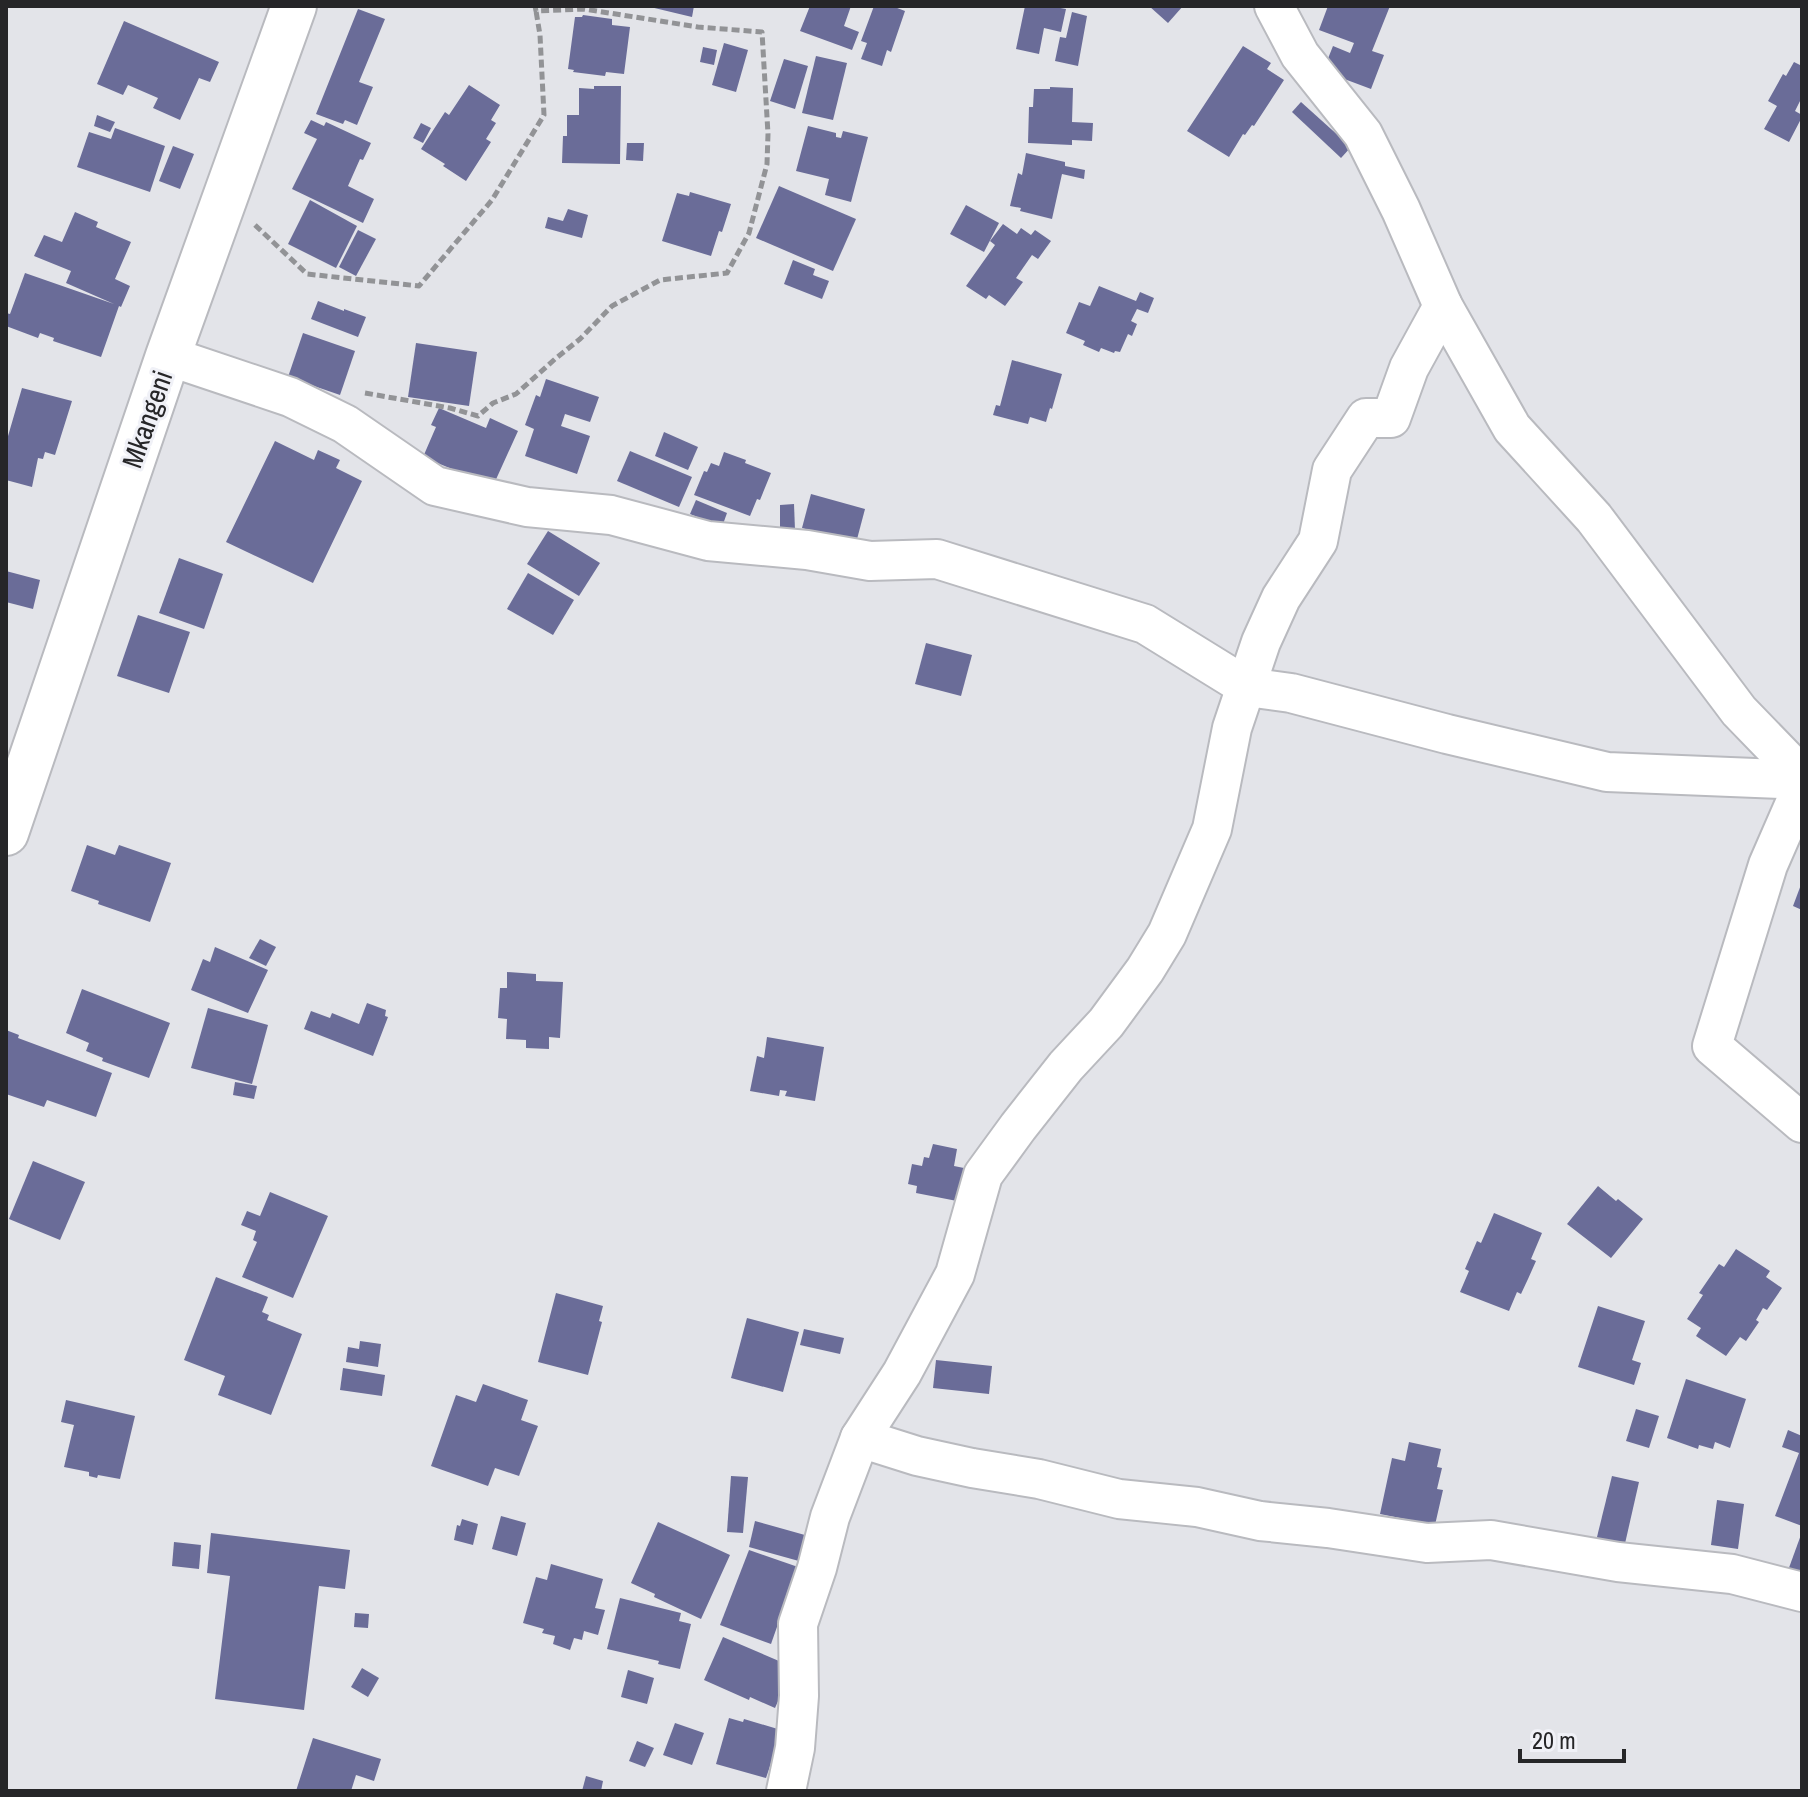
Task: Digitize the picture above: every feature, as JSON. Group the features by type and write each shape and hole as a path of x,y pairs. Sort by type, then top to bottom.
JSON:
{"street":[{"name":"Mkangeni","path":"6,833 168,356 294,6"},
{"path":"1274,6 1300,55 1363,134 1401,210 1443,306 1512,428 1594,518 1739,711 1802,778"},
{"path":"786,1791 795,1748 799,1696 798,1624 830,1517 860,1438 902,1373 955,1274 983,1175 1066,1066 1132,989 1167,934 1212,829 1232,728 1261,642 1281,598 1318,541 1332,470 1366,418 1391,418 1409,368 1443,306"},
{"path":"168,356 290,397 341,422 435,486 527,507 611,515 708,541 807,550 870,561 937,559 1145,624 1247,687 1291,693 1432,731 1607,772 1802,778"},
{"path":"1802,787 1768,865 1712,1046 1802,1123"},
{"path":"860,1438 917,1456 1039,1479 1119,1499 1197,1507 1260,1521 1427,1543 1491,1540 1618,1562 1732,1574 1802,1592"}],"path":[{"path":"226,196 307,274 419,286 492,200 544,115 536,9 584,9 698,27 762,32 767,164 749,233 727,273 660,280 612,306 580,339 516,394 493,403 478,416 354,391 336,413 341,422"}],"building":[{"path":"646,6 694,6 692,17"},
{"path":"810,6 851,6 844,26 859,32 852,50 800,31"},
{"path":"874,6 892,6 905,11 891,52 887,50 882,66 861,59 867,43 861,41"},
{"path":"1025,6 1066,9 1061,32 1044,28 1039,54 1016,49"},
{"path":"1149,6 1183,6 1168,23"},
{"path":"1328,6 1390,6 1372,51 1384,55 1371,89 1323,71 1333,46 1350,53 1354,43 1319,30"},
{"path":"358,9 385,19 359,82 373,87 357,125 345,120 343,124 316,114"},
{"path":"1072,12 1087,16 1078,66 1055,61 1060,37 1066,38"},
{"path":"583,15 612,19 612,25 630,27 624,74 606,72 605,76 568,69 575,17"},
{"path":"124,21 219,62 210,82 199,78 180,120 153,108 158,98 128,85 123,95 97,84"},
{"path":"724,43 748,50 736,92 712,85"},
{"path":"1243,46 1271,63 1267,69 1284,80 1229,157 1187,131"},
{"path":"703,47 717,50 714,65 700,62"},
{"path":"816,56 847,63 833,120 802,113"},
{"path":"784,59 808,66 795,109 770,101"},
{"path":"1794,62 1802,66 1802,97 1795,111 1802,117 1789,142 1764,129 1777,106 1768,101 1783,74 1786,76"},
{"path":"469,85 500,105 491,120 496,123 486,139 491,142 466,181 421,149 445,112 449,115"},
{"path":"594,86 621,86 620,164 562,163 567,115 579,115 579,88 594,89"},
{"path":"1073,88 1072,122 1093,123 1092,141 1072,140 1072,145 1028,143 1029,107 1033,107 1034,89"},
{"path":"1301,102 1351,147 1341,158 1292,112"},
{"path":"97,115 115,122 110,132 94,126"},
{"path":"311,120 324,126 326,122 371,143 348,186 374,199 363,223 292,189 317,139 304,133"},
{"path":"421,123 431,128 423,143 413,138"},
{"path":"808,126 836,133 836,137 841,138 843,131 868,137 851,202 825,195 829,179 796,171"},
{"path":"115,128 165,146 150,192 77,167 89,132 111,139"},
{"path":"627,143 644,143 643,161 626,160"},
{"path":"173,146 194,154 180,189 159,181"},
{"path":"1026,153 1085,170 1084,179 1062,174 1052,219 1010,206 1018,173 1022,175"},
{"path":"779,186 856,219 833,271 756,238"},
{"path":"690,192 731,204 711,256 662,241 677,193 689,196"},
{"path":"310,200 357,226 336,268 288,244"},
{"path":"966,205 999,223 984,252 950,234"},
{"path":"568,209 588,215 582,238 545,228 548,217 563,221"},
{"path":"75,212 98,222 96,227 131,242 115,279 130,286 119,306 101,357 53,341 54,338 40,333 38,338 6,326 6,313 10,314 25,273 114,304 66,283 71,271 34,256 44,235 62,242"},
{"path":"1003,224 1017,234 1021,228 1031,235 1035,230 1051,241 1038,259 1032,255 1016,278 1023,282 1005,306 989,295 986,299 966,286 995,245 990,241"},
{"path":"358,230 376,239 356,276 339,267"},
{"path":"793,260 815,269 813,275 829,281 822,299 784,284"},
{"path":"1099,286 1136,301 1140,292 1154,298 1148,313 1137,309 1131,321 1137,324 1132,336 1128,334 1120,352 1101,348 1099,352 1083,345 1085,341 1066,333 1079,302 1090,306"},
{"path":"318,301 366,317 358,337 311,319"},
{"path":"303,333 355,351 340,395 288,377"},
{"path":"416,343 477,352 469,406 408,397"},
{"path":"1012,360 1062,374 1046,422 1030,417 1028,424 993,415 996,405 1000,406"},
{"path":"546,379 599,397 590,422 565,414 561,426 590,436 577,474 525,456 534,429 525,425 536,395 540,397"},
{"path":"22,388 72,401 55,455 45,452 43,459 38,458 32,487 6,480 6,443"},
{"path":"439,408 486,428 490,418 518,431 493,486 423,457 436,427 431,425"},
{"path":"664,432 698,447 688,470 655,456"},
{"path":"275,441 314,460 318,450 340,460 336,468 362,481 313,583 226,542"},
{"path":"630,451 692,477 679,507 617,481"},
{"path":"724,452 771,473 750,516 694,495 704,471 707,472 711,463 719,466"},
{"path":"811,494 865,509 856,543 802,528"},
{"path":"696,500 727,513 722,527 690,514"},
{"path":"794,504 795,530 780,530 780,505"},
{"path":"548,531 600,563 579,596 527,564"},
{"path":"179,558 223,574 204,629 159,613"},
{"path":"6,571 40,580 33,609 6,602"},
{"path":"528,573 574,600 553,635 507,609"},
{"path":"138,615 190,632 169,693 117,676"},
{"path":"926,643 972,655 961,696 915,684"},
{"path":"87,845 115,855 119,845 171,863 150,922 71,891"},
{"path":"1802,882 1802,910 1793,906"},
{"path":"260,939 276,947 266,966 249,958"},
{"path":"215,947 268,970 248,1013 191,990 203,959 210,962"},
{"path":"507,972 536,974 536,981 563,982 560,1038 549,1037 549,1049 526,1048 526,1040 506,1039 507,1019 498,1018 500,988 507,988"},
{"path":"82,989 170,1023 149,1078 102,1061 103,1058 86,1051 89,1043 66,1033"},
{"path":"367,1003 386,1010 385,1016 388,1017 373,1056 304,1029 311,1011 330,1018 332,1013 359,1024"},
{"path":"208,1008 268,1025 252,1084 191,1068"},
{"path":"6,1030 19,1035 18,1038 112,1073 96,1117 47,1100 44,1107 6,1094"},
{"path":"767,1037 824,1047 815,1101 785,1096 787,1091 780,1090 779,1096 750,1091 757,1056 764,1058"},
{"path":"235,1082 257,1086 254,1099 233,1095"},
{"path":"933,1144 957,1149 954,1166 964,1168 957,1201 916,1193 917,1186 908,1184 912,1164 922,1166 924,1157 929,1158"},
{"path":"33,1161 85,1182 60,1240 9,1219"},
{"path":"1598,1186 1643,1219 1611,1258 1567,1224"},
{"path":"270,1192 328,1216 293,1298 242,1277 257,1242 253,1240 256,1231 241,1225 247,1211 260,1216"},
{"path":"1494,1213 1542,1233 1531,1259 1536,1261 1521,1294 1517,1292 1509,1311 1460,1292 1469,1271 1465,1269 1477,1241 1481,1243"},
{"path":"1736,1249 1770,1271 1766,1277 1782,1288 1767,1310 1763,1308 1756,1320 1759,1322 1746,1341 1740,1337 1726,1356 1696,1336 1701,1328 1687,1319 1703,1295 1699,1293 1719,1264 1724,1267"},
{"path":"216,1277 268,1297 262,1312 269,1315 267,1320 302,1334 271,1415 218,1395 225,1376 184,1360"},
{"path":"556,1293 603,1306 599,1321 602,1322 588,1375 538,1362"},
{"path":"1598,1306 1645,1321 1632,1360 1641,1363 1634,1385 1578,1367"},
{"path":"747,1318 799,1332 783,1392 731,1378"},
{"path":"804,1329 844,1338 840,1354 800,1345"},
{"path":"360,1341 381,1344 378,1367 346,1362 348,1347 359,1349"},
{"path":"936,1360 992,1366 989,1394 933,1388"},
{"path":"343,1368 385,1375 382,1396 340,1390"},
{"path":"1686,1379 1746,1399 1730,1448 1715,1442 1713,1449 1699,1445 1698,1449 1667,1438"},
{"path":"483,1384 528,1400 521,1420 538,1426 519,1476 495,1468 488,1486 431,1466 456,1395 476,1402"},
{"path":"66,1400 135,1416 120,1479 98,1475 97,1478 89,1476 89,1472 64,1467 74,1425 61,1422"},
{"path":"1636,1409 1659,1416 1649,1448 1626,1441"},
{"path":"1788,1430 1802,1436 1802,1526 1775,1516 1799,1453 1782,1447"},
{"path":"1409,1442 1441,1449 1437,1467 1442,1468 1437,1489 1443,1490 1435,1525 1380,1514 1392,1458 1405,1461"},
{"path":"731,1476 748,1477 743,1533 727,1532"},
{"path":"1612,1476 1639,1482 1624,1548 1596,1541"},
{"path":"1717,1500 1744,1504 1738,1549 1711,1545"},
{"path":"501,1516 526,1523 517,1556 492,1549"},
{"path":"462,1519 478,1524 473,1545 454,1540 457,1525 460,1526"},
{"path":"755,1521 812,1537 806,1563 749,1547"},
{"path":"658,1522 730,1555 701,1619 631,1583"},
{"path":"1802,1532 1802,1582 1786,1576"},
{"path":"211,1533 350,1550 345,1589 319,1586 304,1710 215,1699 230,1576 207,1573"},
{"path":"174,1542 201,1545 199,1569 172,1566"},
{"path":"749,1550 798,1567 771,1644 720,1625"},
{"path":"551,1564 603,1579 595,1608 605,1610 598,1635 584,1631 582,1640 574,1638 570,1650 553,1644 555,1636 542,1633 544,1629 523,1623 536,1577 547,1580"},
{"path":"620,1598 681,1613 679,1621 691,1624 680,1669 607,1649"},
{"path":"355,1613 369,1614 368,1628 354,1627"},
{"path":"723,1637 793,1667 775,1708 704,1680"},
{"path":"362,1668 379,1678 368,1697 351,1687"},
{"path":"628,1670 654,1678 647,1704 621,1697"},
{"path":"729,1718 781,1730 774,1764 771,1763 766,1778 716,1764"},
{"path":"675,1723 704,1733 692,1765 663,1755"},
{"path":"313,1738 381,1759 374,1781 356,1775 351,1791 296,1791"},
{"path":"637,1741 654,1748 645,1767 629,1761"},
{"path":"586,1776 603,1781 601,1791 582,1791"}]}
